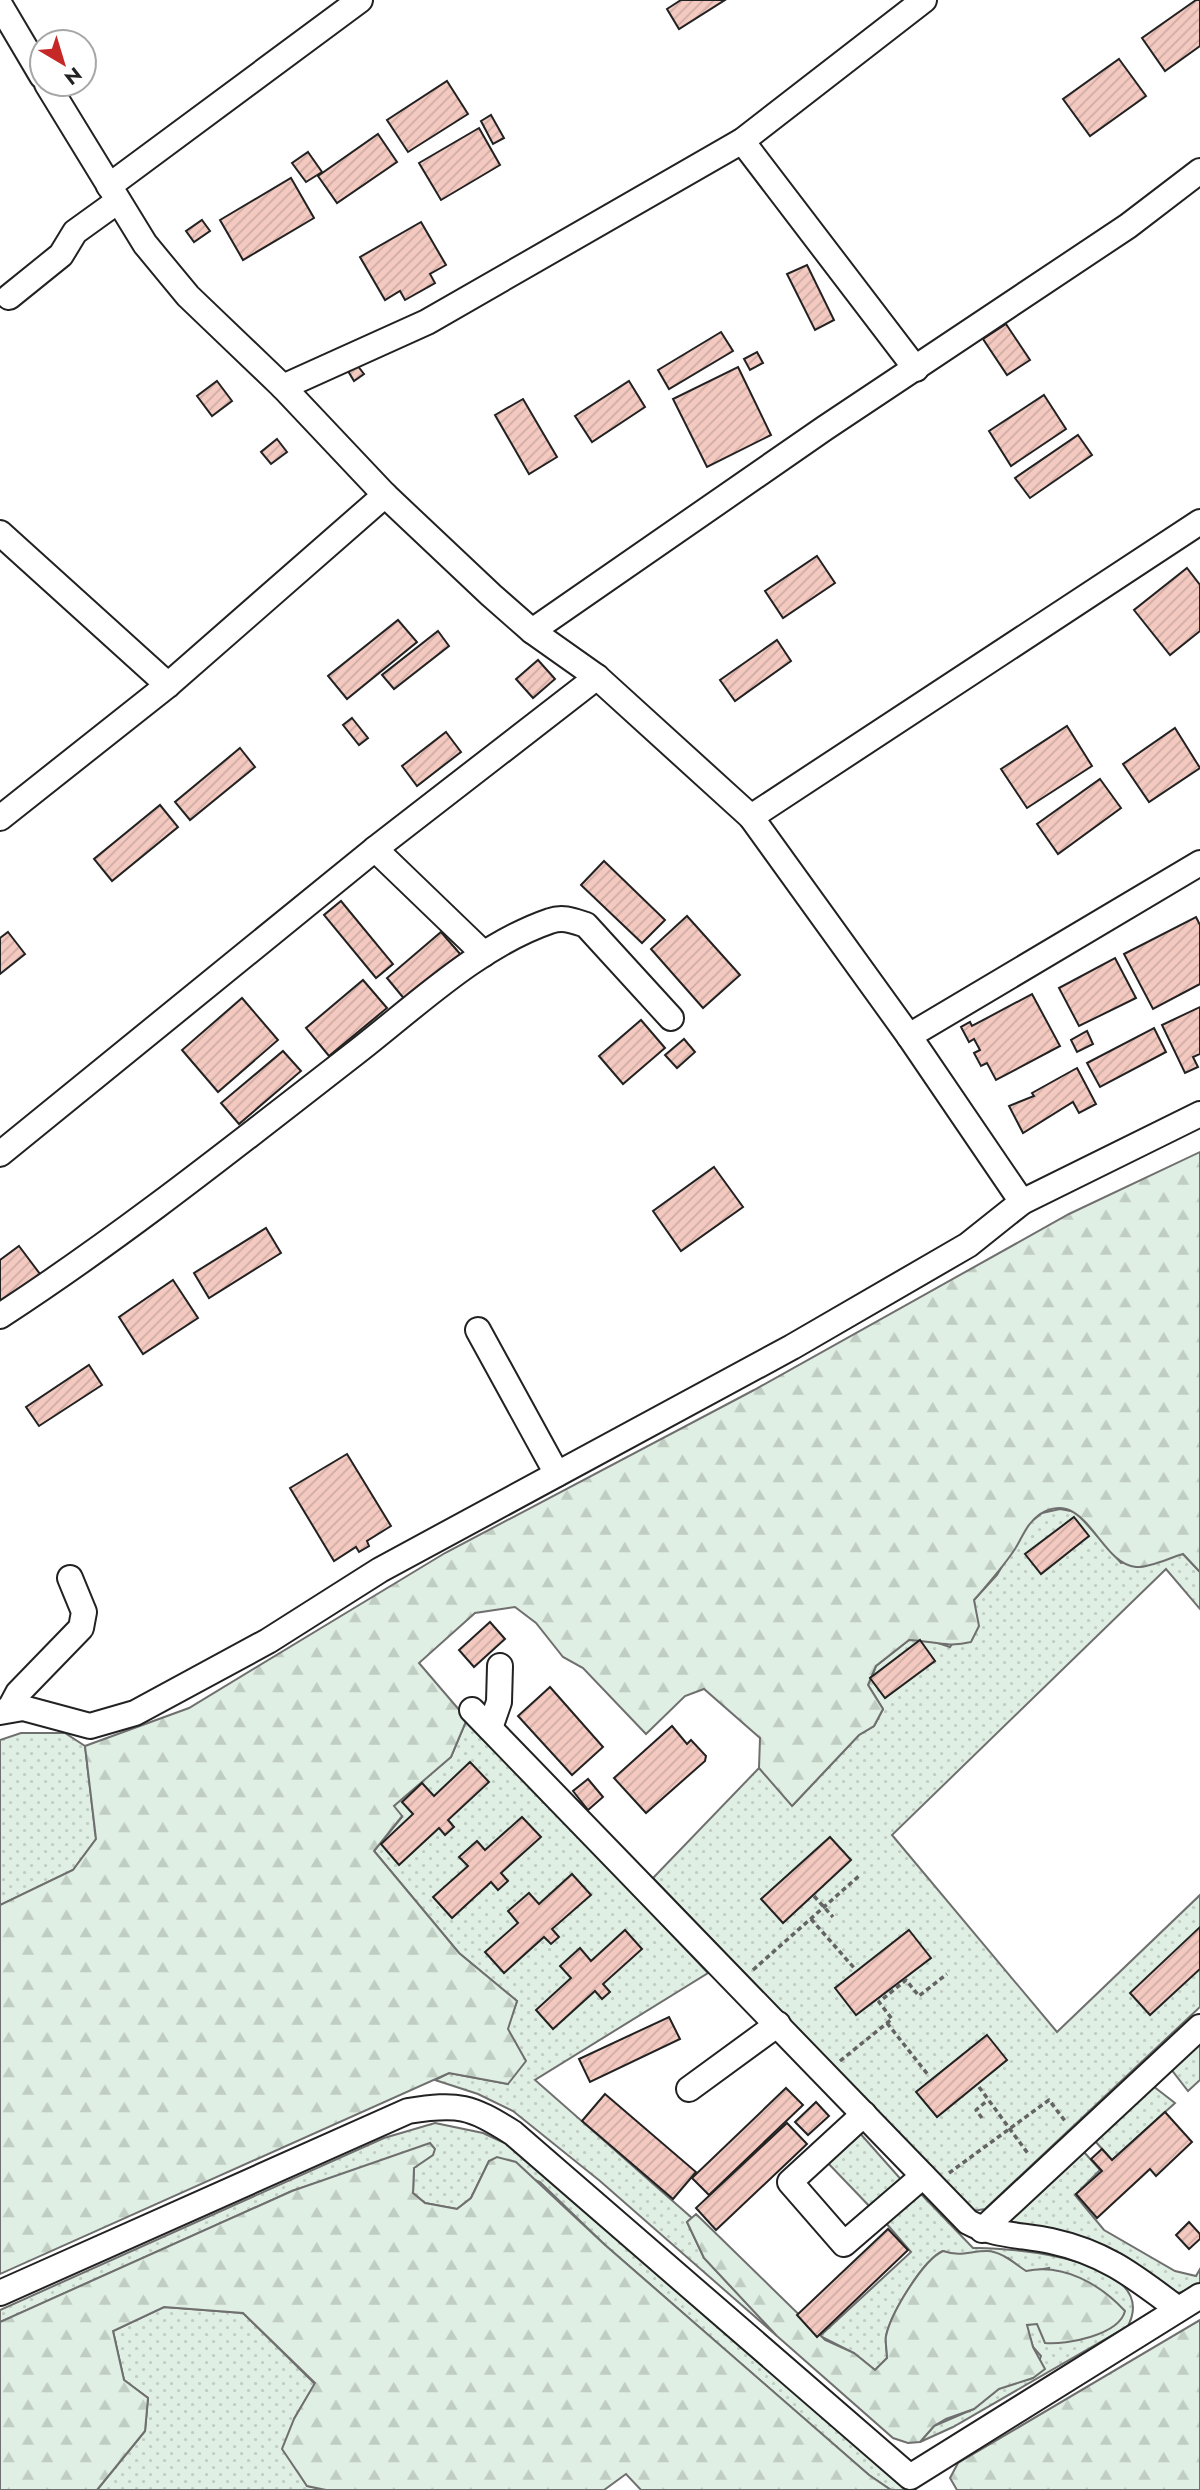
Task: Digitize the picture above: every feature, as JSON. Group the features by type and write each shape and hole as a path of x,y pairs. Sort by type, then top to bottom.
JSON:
{"street":[{"path":"283,387 427,322 742,141 924,0"},
{"path":"9,297 61,255 75,232 113,193 353,2"},
{"path":"0,5 28,52"},
{"path":"55,98 145,244 188,296 283,387 385,495 532,631 597,677 751,817 909,1036 1022,1202"},
{"path":"742,141 916,369"},
{"path":"532,631 825,428 1128,226 1200,170"},
{"path":"0,818 168,685 385,495"},
{"path":"751,817 1200,522"},
{"path":"0,533 168,685"},
{"path":"0,1154 375,849 597,677"},
{"path":"375,849 484,954"},
{"path":"909,1036 1200,863"},
{"path":"0,1316 52,1282 204,1169 484,954 538,926 554,919 570,919 586,925 671,1018"},
{"path":"4,1711 23,1708 90,1727 135,1713 268,1641 380,1570 792,1348 968,1245 1022,1202 1200,1114"},
{"path":"478,1329 557,1474"},
{"path":"4,1711 81,1628 84,1612 70,1578"},
{"path":"490,1728 499,1702 500,1666"},
{"path":"472,1710 968,2222 982,2230 1053,2241 1114,2262 1178,2309"},
{"path":"689,2089 778,2024"},
{"path":"982,2230 1200,2027"},
{"path":"0,2293 408,2111 449,2105 481,2113 513,2133 917,2484 1200,2296"},
{"path":"864,2114 790,2182 844,2244 928,2181"}],"path":[{"path":"739,1983 860,1875"},
{"path":"814,1896 833,1917"},
{"path":"811,1919 855,1969"},
{"path":"825,2073 892,2018 879,2002 906,1980 919,1996 947,1974"},
{"path":"887,2023 929,2076"},
{"path":"979,2087 1042,2174"},
{"path":"982,2119 976,2110 988,2099"},
{"path":"928,2181 1010,2129 1049,2100"}],"green space":[{"path":"1200,1152 1200,1572 1183,1554 1141,1567 1123,1563 1081,1518 1069,1510 1056,1508 1040,1514 1028,1526 996,1575 974,1600 979,1626 971,1642 947,1644 909,1640 876,1666 868,1685 883,1709 874,1726 859,1735 792,1806 759,1768 760,1738 704,1689 685,1696 646,1734 583,1668 563,1657 536,1623 515,1607 475,1613 419,1663 467,1719 451,1757 394,1806 402,1816 374,1851 459,1953 517,2001 508,2029 526,2061 508,2084 449,2073 0,2274 0,1905 73,1870 96,1839 85,1746 189,1708 445,1553 754,1390 1069,1214"},
{"path":"1060,1509 1076,1512 1121,1563 1183,1554 1200,1572 1200,1609 1166,1569 892,1835 1057,2032 1200,1895 1200,2007 985,2209 973,2211 653,1878 759,1768 793,1805 859,1735 874,1726 883,1709 868,1685 876,1666 909,1640 929,1640 950,1647 975,1612 974,1600 997,1575 1026,1526 1042,1513"},
{"path":"467,1719 708,1973 535,2080 692,2218 687,2222 704,2258 777,2336 600,2181 513,2111 478,2094 435,2080 449,2073 508,2084 507,2029 517,2001 459,1953 374,1851 402,1817 393,1806 451,1757"},
{"path":"21,1733 65,1733 85,1746 96,1839 73,1870 0,1905 0,1740"},
{"path":"1200,2042 1200,2080 1188,2091 1171,2069"},
{"path":"1153,2086 1175,2103 1112,2160 1095,2141"},
{"path":"435,2123 483,2133 526,2153 916,2490 891,2490 869,2475 605,2245 540,2182 489,2161 471,2198 457,2209 425,2203 413,2193 414,2167 423,2160 356,2170 292,2191 0,2322 0,2310 384,2138"},
{"path":"858,2131 905,2184 874,2211 825,2160"},
{"path":"430,2143 435,2149 433,2155 414,2168 413,2193 425,2203 457,2209 471,2198 489,2161 497,2157 516,2162 605,2245 869,2475 891,2490 641,2490 626,2474 604,2490 326,2490 307,2486 282,2449 294,2419 315,2383 243,2313 164,2307 113,2331 124,2380 148,2398 145,2431 97,2490 0,2490 0,2322 292,2191"},
{"path":"1084,2152 1100,2170 1075,2195 1104,2230 1175,2271 1196,2276 1200,2269 1200,2285 1179,2293 1160,2283 1134,2262 1104,2246 1073,2235 1008,2221"},
{"path":"920,2193 973,2248 1018,2250 1078,2262 1104,2272 1123,2286 1133,2304 1128,2326 953,2427 920,2442 934,2426 974,2409 999,2388 1033,2378 1041,2356 1033,2347 1026,2325 1037,2323 1049,2268 1026,2272 1008,2258 957,2256 943,2251 926,2265 901,2301 886,2336 887,2358 875,2370 854,2353 820,2336 911,2252 885,2222"},
{"path":"696,2214 825,2340 854,2353 875,2370 887,2358 886,2336 901,2301 926,2265 943,2251 960,2254 992,2252 1008,2258 1026,2271 1040,2269 1067,2273 1092,2284 1125,2311 1121,2319 1103,2332 1066,2342 1045,2343 1037,2324 1027,2325 1033,2347 1045,2369 1033,2378 999,2389 974,2409 934,2426 920,2442 908,2443 893,2438 777,2336 704,2258 687,2222"},
{"path":"164,2307 243,2313 315,2384 294,2419 307,2486 326,2490 97,2490 145,2431 148,2398 124,2380 113,2331"},
{"path":"1200,2320 1200,2490 957,2490 950,2478 958,2463"}],"building":[{"path":"681,0 725,0 679,29 667,9"},
{"path":"1196,0 1200,0 1200,46 1165,71 1142,38"},
{"path":"1119,59 1146,96 1090,136 1063,99"},
{"path":"447,81 468,114 408,152 387,120"},
{"path":"491,115 504,138 493,144 481,121"},
{"path":"479,128 500,165 441,200 419,163"},
{"path":"378,134 397,162 337,203 318,176"},
{"path":"308,152 322,172 306,182 292,163"},
{"path":"291,178 314,218 243,260 220,220"},
{"path":"202,220 210,231 194,242 186,231"},
{"path":"421,222 446,265 430,274 435,283 405,300 400,291 385,300 360,257"},
{"path":"807,265 834,320 815,330 787,274"},
{"path":"1006,324 1030,360 1007,375 983,339"},
{"path":"721,332 733,351 669,389 658,370"},
{"path":"757,352 763,363 750,370 744,359"},
{"path":"357,365 364,374 354,381 348,371"},
{"path":"738,367 771,435 707,467 673,399"},
{"path":"217,381 232,401 212,416 197,396"},
{"path":"629,381 645,407 592,442 575,416"},
{"path":"1044,395 1066,429 1011,466 989,431"},
{"path":"523,399 557,457 529,474 495,415"},
{"path":"1078,435 1092,455 1030,498 1015,478"},
{"path":"277,439 287,452 271,464 261,452"},
{"path":"817,556 835,583 783,618 765,591"},
{"path":"1187,568 1200,585 1200,631 1170,655 1134,610"},
{"path":"398,620 417,642 347,699 328,676"},
{"path":"438,631 449,646 394,689 382,675"},
{"path":"777,640 791,661 735,701 720,680"},
{"path":"538,660 555,679 533,698 516,679"},
{"path":"352,718 368,738 359,745 343,725"},
{"path":"1067,726 1092,766 1027,808 1001,769"},
{"path":"1175,728 1200,768 1149,802 1123,764"},
{"path":"446,732 461,752 417,786 402,766"},
{"path":"240,748 255,767 190,820 175,802"},
{"path":"1100,779 1121,808 1058,854 1037,824"},
{"path":"160,805 178,827 112,881 94,859"},
{"path":"604,861 665,920 642,943 581,885"},
{"path":"341,901 393,964 376,978 324,915"},
{"path":"687,916 740,975 703,1008 651,949"},
{"path":"1196,917 1200,925 1200,984 1153,1009 1124,954"},
{"path":"8,932 25,954 0,974 0,938"},
{"path":"441,932 461,955 406,1001 387,978"},
{"path":"1115,958 1136,998 1079,1026 1059,988"},
{"path":"363,980 387,1008 329,1056 306,1028"},
{"path":"1032,994 1060,1046 996,1080 987,1063 981,1066 974,1053 980,1050 974,1039 969,1042 961,1027 970,1022 972,1026"},
{"path":"242,998 278,1040 218,1092 182,1050"},
{"path":"1200,1007 1200,1054 1193,1057 1198,1067 1185,1073 1162,1025"},
{"path":"641,1020 665,1048 623,1084 599,1056"},
{"path":"1154,1028 1166,1052 1100,1087 1087,1063"},
{"path":"1087,1031 1093,1044 1077,1052 1071,1040"},
{"path":"684,1039 695,1052 677,1068 665,1055"},
{"path":"283,1051 301,1071 239,1124 221,1103"},
{"path":"1077,1068 1096,1104 1079,1113 1073,1102 1023,1133 1009,1106 1034,1096 1032,1093"},
{"path":"714,1167 743,1207 681,1251 653,1211"},
{"path":"266,1228 281,1253 209,1298 194,1273"},
{"path":"19,1246 40,1274 0,1304 0,1260"},
{"path":"173,1280 198,1318 143,1354 119,1317"},
{"path":"89,1365 102,1385 39,1426 26,1407"},
{"path":"347,1454 391,1526 367,1541 369,1546 359,1552 356,1547 334,1561 290,1488"},
{"path":"1074,1517 1089,1536 1041,1574 1025,1554"},
{"path":"490,1622 505,1639 474,1667 459,1650"},
{"path":"920,1640 935,1661 885,1698 870,1678"},
{"path":"550,1687 603,1747 572,1775 518,1716"},
{"path":"672,1726 687,1744 691,1740 706,1756 705,1761 646,1813 614,1778"},
{"path":"470,1762 489,1782 448,1820 454,1827 445,1835 439,1828 399,1865 381,1844 413,1814 402,1802 422,1783 434,1796"},
{"path":"588,1779 603,1797 588,1810 573,1791"},
{"path":"522,1817 541,1837 501,1873 508,1881 498,1890 491,1882 452,1918 433,1897 468,1866 459,1857 477,1841 485,1850"},
{"path":"830,1837 851,1860 783,1923 761,1899"},
{"path":"572,1874 591,1895 552,1929 559,1937 551,1944 544,1937 504,1973 485,1952 518,1923 508,1911 529,1893 539,1904"},
{"path":"1200,1927 1200,1969 1150,2015 1130,1993"},
{"path":"625,1930 642,1949 603,1984 610,1992 602,1999 595,1991 553,2029 536,2010 571,1978 560,1966 580,1948 591,1961"},
{"path":"909,1930 931,1958 856,2015 835,1988"},
{"path":"669,2017 680,2039 590,2082 579,2059"},
{"path":"987,2035 1007,2060 937,2117 916,2092"},
{"path":"786,2088 803,2105 709,2195 692,2178"},
{"path":"605,2094 696,2172 673,2199 582,2121"},
{"path":"816,2102 829,2116 808,2135 795,2122"},
{"path":"1165,2112 1192,2142 1156,2176 1150,2169 1097,2218 1076,2194 1102,2171 1091,2159 1102,2149 1112,2160"},
{"path":"787,2123 807,2144 716,2230 696,2208"},
{"path":"1189,2222 1200,2234 1200,2239 1189,2249 1176,2235"},
{"path":"888,2229 908,2250 817,2337 797,2315"}]}
